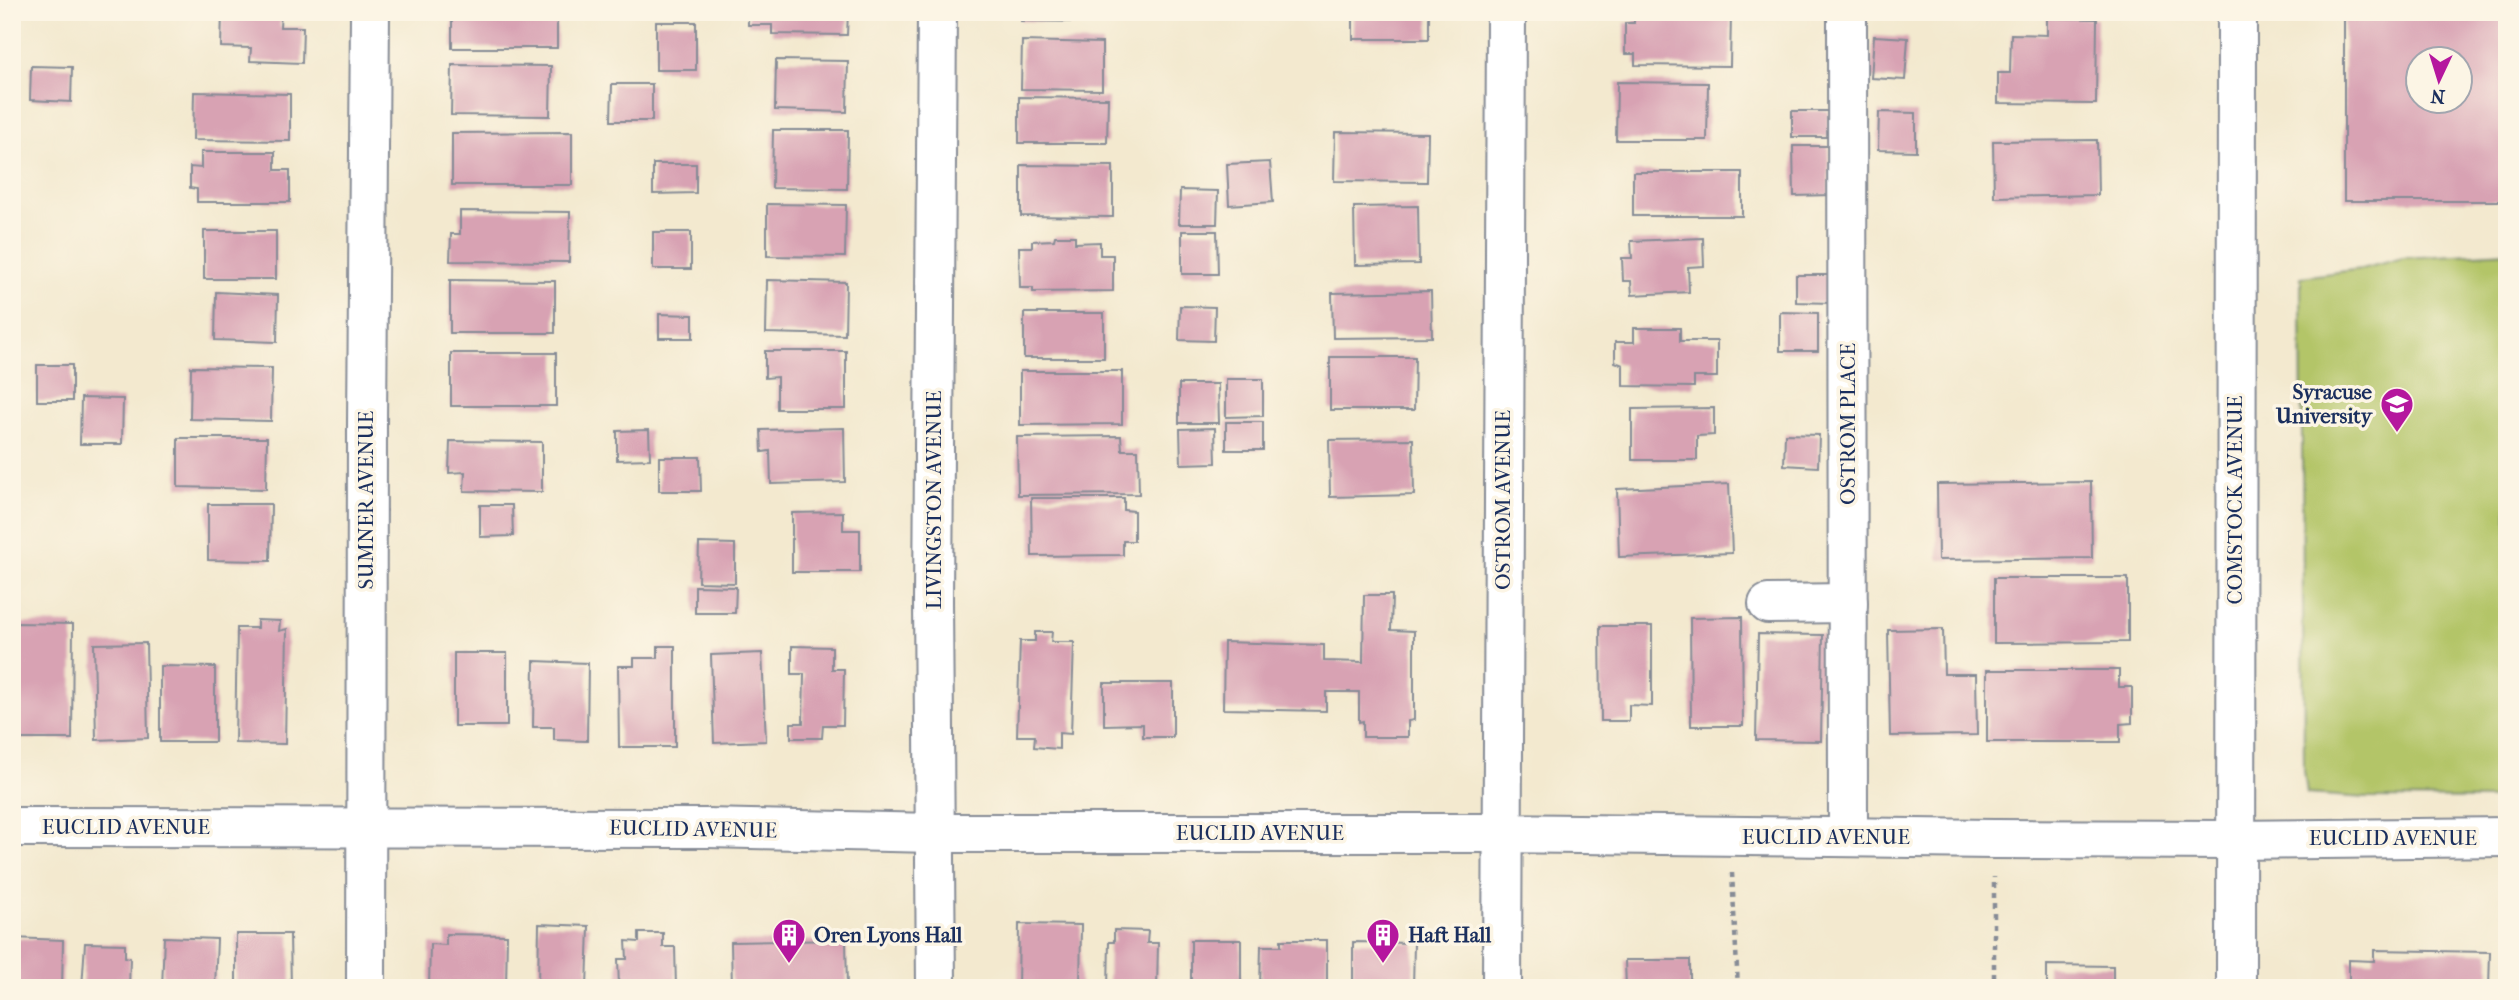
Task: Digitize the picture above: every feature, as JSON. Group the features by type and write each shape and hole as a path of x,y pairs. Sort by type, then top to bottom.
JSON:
{"street":[{"name":"SUMNER AVENUE","path":"366,988 370,12"},
{"name":"LIVINGSTON AVENUE","path":"936,988 934,834 937,12"},
{"name":"OSTROM AVENUE","path":"1502,988 1506,12"},
{"name":"OSTROM PLACE","path":"1847,12 1848,836"},
{"name":"COMSTOCK AVENUE","path":"2236,988 2234,840 2237,12"},
{"path":"1768,604 1848,603"},
{"name":"EUCLID AVENUE","path":"12,827 707,828 934,834 1502,833 2234,840 2507,837"}],"path":[{"path":"1730,837 1738,988"},
{"path":"1994,839 1994,988"}],"green space":[{"path":"2507,252 2507,799 2367,798 2307,794 2304,770 2301,277 2361,269 2403,258"}],"building":[{"path":"222,12 281,12 280,27 303,27 302,63 250,61 251,48 221,47"},
{"path":"452,12 557,12 557,48 452,48"},
{"path":"748,12 848,12 847,35 772,34 772,25 748,25"},
{"path":"1021,12 1102,12 1102,22 1021,21"},
{"path":"1353,12 1429,12 1429,39 1353,39"},
{"path":"2344,12 2470,12 2470,18 2507,18 2507,201 2344,201"},
{"path":"1634,14 1731,14 1730,66 1635,65 1635,54 1625,54 1625,23 1634,23"},
{"path":"2047,18 2097,19 2096,104 1998,103 1998,73 2010,73 2011,34 2047,35"},
{"path":"656,22 696,22 696,70 656,70"},
{"path":"1874,36 1908,38 1905,80 1871,78"},
{"path":"1022,41 1102,43 1102,90 1021,89"},
{"path":"776,60 848,61 847,112 775,110"},
{"path":"452,65 551,66 550,116 451,115"},
{"path":"31,66 72,67 71,102 30,100"},
{"path":"1617,82 1708,83 1707,140 1616,140"},
{"path":"612,84 652,84 652,121 611,121"},
{"path":"194,92 290,94 290,141 193,140"},
{"path":"1019,97 1108,98 1107,143 1019,143"},
{"path":"1792,111 1828,111 1828,137 1792,137"},
{"path":"1879,112 1916,113 1916,151 1878,150"},
{"path":"773,130 848,130 847,189 772,188"},
{"path":"572,132 572,185 452,185 452,133"},
{"path":"1335,132 1428,133 1427,182 1334,181"},
{"path":"2097,140 2098,195 1994,197 1993,141"},
{"path":"1793,146 1828,146 1829,195 1794,196"},
{"path":"201,152 275,152 275,170 290,170 290,202 197,202 197,189 190,188 190,167 201,168"},
{"path":"1270,162 1273,202 1229,205 1227,164"},
{"path":"653,164 696,164 696,193 653,194"},
{"path":"1021,165 1113,166 1113,217 1021,216"},
{"path":"1633,172 1742,172 1742,216 1633,216"},
{"path":"1180,190 1218,191 1217,224 1179,224"},
{"path":"767,204 846,205 845,257 767,256"},
{"path":"1418,206 1419,264 1355,265 1354,207"},
{"path":"460,211 570,212 569,262 450,261 451,234 460,234"},
{"path":"204,231 276,231 276,279 204,279"},
{"path":"1182,231 1217,231 1218,274 1182,274"},
{"path":"653,232 691,232 691,269 653,269"},
{"path":"1055,236 1075,236 1075,243 1100,242 1100,255 1113,255 1113,291 1033,292 1033,288 1020,288 1019,247 1032,247 1032,241 1054,240"},
{"path":"1703,238 1704,266 1688,267 1689,292 1632,295 1631,281 1623,281 1622,258 1632,258 1631,241"},
{"path":"1796,275 1831,275 1830,303 1796,302"},
{"path":"450,280 555,281 555,333 450,333"},
{"path":"767,280 846,282 845,335 766,333"},
{"path":"1431,291 1432,337 1333,338 1332,293"},
{"path":"216,292 278,295 277,342 215,340"},
{"path":"1180,306 1215,307 1214,341 1179,340"},
{"path":"1780,312 1818,313 1818,351 1780,351"},
{"path":"1024,313 1104,313 1104,358 1024,358"},
{"path":"659,314 693,315 693,338 659,338"},
{"path":"1634,328 1680,328 1680,341 1717,341 1717,377 1694,377 1694,387 1623,386 1623,365 1615,362 1615,342 1634,342"},
{"path":"765,351 846,351 846,409 777,409 777,377 765,378"},
{"path":"451,353 556,353 556,406 451,406"},
{"path":"1330,357 1415,357 1414,410 1330,410"},
{"path":"37,365 72,365 72,401 37,401"},
{"path":"191,367 272,368 271,421 190,419"},
{"path":"1020,371 1122,371 1122,424 1020,425"},
{"path":"1226,379 1263,379 1263,416 1226,417"},
{"path":"1179,384 1218,384 1219,423 1179,423"},
{"path":"81,398 123,399 122,444 80,444"},
{"path":"1714,408 1714,435 1697,436 1697,460 1632,460 1632,409"},
{"path":"1226,422 1263,422 1263,450 1226,450"},
{"path":"844,428 845,482 771,484 770,451 762,452 761,430"},
{"path":"1215,428 1216,463 1181,464 1180,429"},
{"path":"649,430 650,459 617,460 617,431"},
{"path":"1785,434 1819,435 1818,467 1784,465"},
{"path":"1121,436 1122,450 1138,450 1139,494 1018,495 1017,437"},
{"path":"178,438 267,438 266,489 178,487"},
{"path":"1413,439 1414,495 1330,497 1329,440"},
{"path":"450,441 542,442 542,492 464,491 465,472 449,473"},
{"path":"659,457 700,457 701,491 659,491"},
{"path":"2091,482 2092,558 1938,560 1937,484"},
{"path":"1729,484 1732,553 1619,557 1617,489"},
{"path":"1031,498 1124,498 1124,510 1134,511 1134,541 1123,541 1123,555 1032,556"},
{"path":"208,504 271,504 270,561 208,560"},
{"path":"480,505 512,505 513,536 480,537"},
{"path":"843,512 843,530 860,530 860,572 792,572 792,513"},
{"path":"699,543 735,544 735,583 698,582"},
{"path":"1994,578 2128,578 2128,642 1994,643"},
{"path":"695,586 736,587 735,613 695,613"},
{"path":"1364,595 1392,595 1391,630 1414,631 1414,720 1408,721 1408,737 1363,737 1363,721 1359,722 1359,692 1326,692 1326,711 1223,709 1224,642 1324,645 1324,661 1363,662"},
{"path":"1742,617 1743,726 1691,726 1690,618"},
{"path":"257,620 280,621 279,631 287,629 285,744 235,743 237,628 257,628"},
{"path":"16,623 73,624 72,739 15,739"},
{"path":"1600,626 1652,626 1652,706 1629,705 1629,721 1601,721"},
{"path":"1943,629 1944,674 1976,674 1977,735 1890,736 1888,630"},
{"path":"1035,632 1052,632 1051,642 1074,642 1071,734 1059,733 1059,749 1034,747 1035,736 1017,736 1020,641 1035,641"},
{"path":"1758,634 1823,635 1821,741 1756,740"},
{"path":"146,643 148,738 96,740 94,644"},
{"path":"658,646 675,646 675,747 619,747 618,666 634,666 634,658 658,658"},
{"path":"792,646 832,647 832,669 844,669 843,725 823,725 822,738 791,738 791,723 803,723 804,674 792,674"},
{"path":"454,653 507,653 507,726 454,726"},
{"path":"762,653 766,741 714,743 711,655"},
{"path":"534,661 588,663 587,741 554,740 554,727 533,727"},
{"path":"160,666 215,667 215,742 160,742"},
{"path":"1987,670 2119,670 2119,687 2132,687 2132,723 2120,724 2120,742 1987,742"},
{"path":"1104,683 1173,683 1173,737 1143,737 1143,724 1104,725"},
{"path":"539,924 589,926 587,988 538,988"},
{"path":"1019,924 1081,925 1080,988 1018,988"},
{"path":"1114,930 1148,931 1147,943 1158,943 1157,988 1108,988 1109,942 1114,942"},
{"path":"639,933 663,933 663,947 675,947 676,988 619,988 618,959 627,959 626,941 639,942"},
{"path":"236,934 290,934 291,988 236,988"},
{"path":"446,934 507,935 506,988 429,988 430,944 446,945"},
{"path":"164,937 217,939 215,988 162,988"},
{"path":"12,938 63,940 62,988 12,988"},
{"name":"Oren Lyons Hall","path":"846,940 847,988 732,988 731,942"},
{"path":"1191,940 1241,940 1241,988 1191,988"},
{"path":"1281,940 1327,940 1327,988 1260,988 1261,946 1281,946"},
{"name":"Haft Hall","path":"1353,942 1414,943 1413,988 1353,988"},
{"path":"85,943 125,944 125,957 130,958 129,988 82,988"},
{"path":"2374,950 2490,952 2489,988 2349,988 2349,960 2374,961"},
{"path":"1625,960 1690,960 1690,988 1626,988"},
{"path":"2047,965 2113,966 2113,988 2047,988"}],"place":[{"name":"Syracuse University","path":"2397,434"},
{"name":"Oren Lyons Hall","path":"789,965"},
{"name":"Haft Hall","path":"1383,965"}]}
